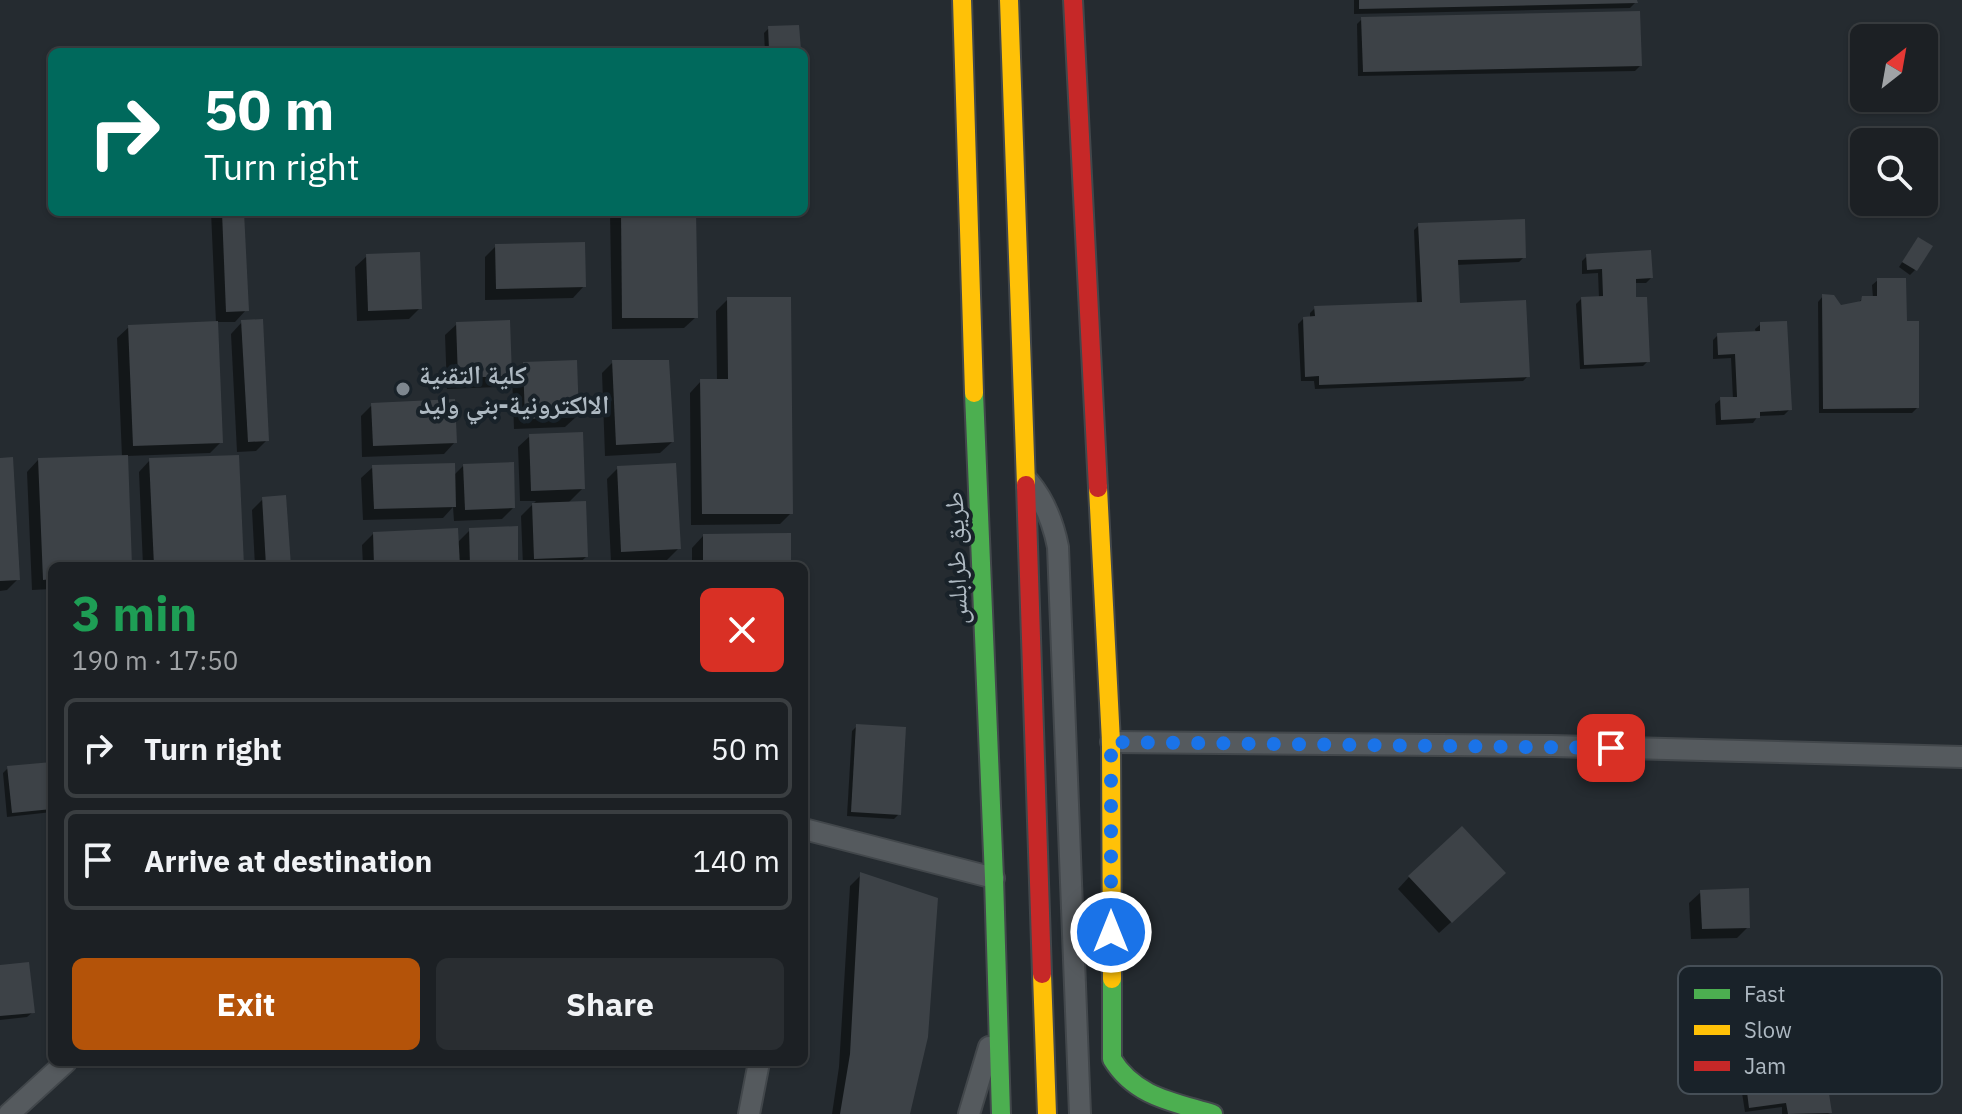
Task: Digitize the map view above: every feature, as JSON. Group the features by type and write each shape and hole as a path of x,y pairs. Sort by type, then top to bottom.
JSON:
{"main road":[{"name":"طريق طرابلس","path":"962,0 1001,1114"},
{"path":"1009,0 1047,1114"},
{"path":"1073,0 1111,742 1112,1059 1119,1072 1147,1093 1213,1114"}],"street":[{"path":"1025,477 1044,503 1058,547 1080,1114"},
{"path":"1111,742 1552,746 1962,757"},
{"path":"808,832 994,878"},
{"path":"969,1114 999,1016"},
{"path":"9,1114 62,1066"},
{"path":"749,1114 758,1066"}],"building":[{"path":"1359,0 1637,0 1638,3 1359,9"},
{"path":"1640,11 1642,66 1363,72 1361,17"},
{"path":"799,25 801,48 769,48 768,26"},
{"path":"222,216 244,216 249,311 226,312"},
{"path":"621,216 696,216 698,318 622,318"},
{"path":"1525,219 1526,258 1458,260 1460,303 1526,300 1530,377 1319,385 1319,376 1305,377 1303,317 1315,316 1314,306 1422,302 1418,223"},
{"path":"1918,237 1933,246 1917,271 1902,262"},
{"path":"585,242 586,287 496,289 495,244"},
{"path":"1651,250 1653,278 1636,279 1636,297 1647,297 1650,362 1584,365 1581,297 1603,296 1602,269 1587,270 1586,254"},
{"path":"420,252 422,309 368,311 366,254"},
{"path":"1877,278 1906,278 1907,321 1919,321 1919,408 1823,409 1822,294 1834,295 1841,305 1861,301 1862,296 1877,296"},
{"path":"727,297 791,297 793,514 702,514 700,379 728,379"},
{"path":"263,319 269,441 248,442 241,320"},
{"path":"510,320 512,376 458,378 456,322"},
{"path":"218,321 223,443 133,446 128,325"},
{"path":"1787,321 1792,410 1760,412 1760,418 1721,420 1720,397 1737,397 1735,354 1718,355 1717,333 1760,331 1760,322"},
{"path":"577,360 579,417 525,419 523,362"},
{"path":"612,360 669,360 674,442 616,445"},
{"path":"455,399 457,443 373,446 371,403"},
{"path":"583,432 585,489 531,491 529,434"},
{"path":"128,455 132,562 48,562 48,579 43,580 38,458"},
{"path":"239,455 244,562 154,562 149,458"},
{"path":"13,457 20,580 0,581 0,458"},
{"path":"514,462 515,508 465,510 463,464"},
{"path":"455,463 456,507 374,509 372,465"},
{"path":"676,463 681,549 621,552 617,466"},
{"path":"286,495 291,562 266,562 262,497"},
{"path":"586,501 588,557 534,559 532,503"},
{"path":"518,526 518,562 470,562 469,528"},
{"path":"458,528 460,562 374,562 373,532"},
{"path":"791,533 791,562 703,562 703,534"},
{"path":"856,724 906,727 901,815 851,812"},
{"path":"48,762 48,809 12,813 7,766"},
{"path":"1462,826 1506,873 1452,923 1408,876"},
{"path":"860,872 938,898 928,1037 910,1114 840,1114 850,1054"},
{"path":"1749,888 1750,928 1702,929 1700,890"},
{"path":"29,962 35,1013 0,1016 0,965"},
{"path":"1747,1094 1829,1094 1832,1113 1788,1114 1786,1103 1749,1108"}],"traffic: fast":[{"path":"974,393 1001,1114"},
{"path":"1112,979 1112,1059 1121,1072 1156,1096 1213,1114"}],"traffic: slow":[{"path":"962,0 974,393"},
{"path":"1009,0 1026,485"},
{"path":"1098,488 1111,742 1112,979"},
{"path":"1042,974 1047,1114"}],"traffic: jam":[{"path":"1073,0 1098,488"},
{"path":"1026,485 1042,974"}],"place":[{"name":"كلية التقنية الالكترونية-بني وليد","path":"403,389"}],"route":[{"path":"1111,932 1111,742 1611,748"}]}
